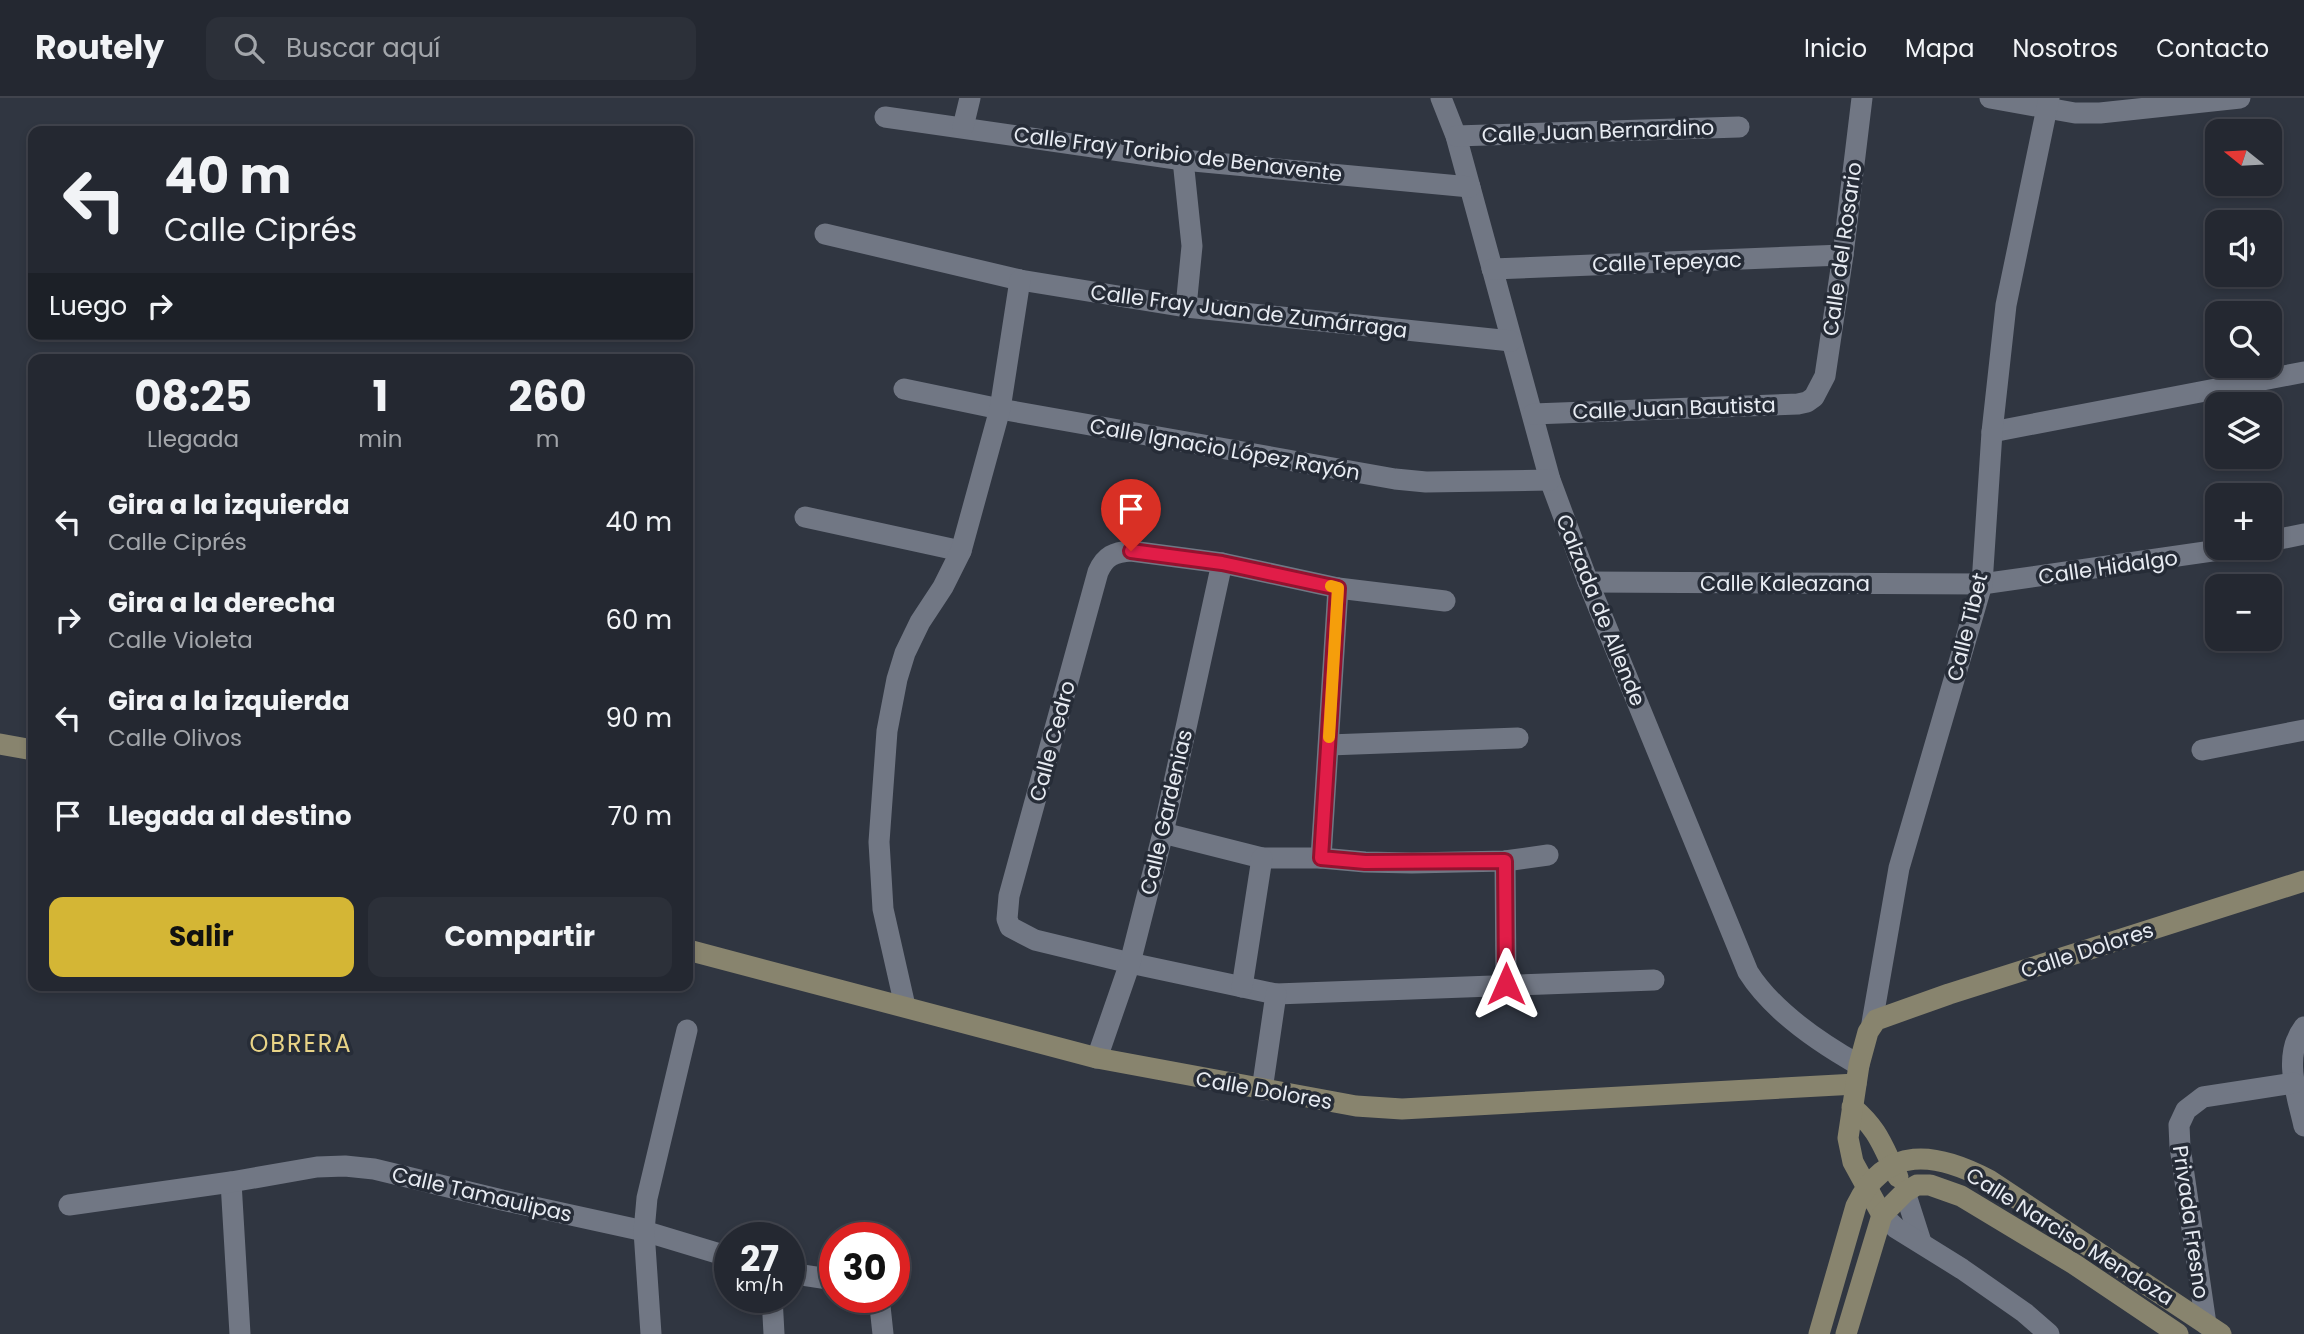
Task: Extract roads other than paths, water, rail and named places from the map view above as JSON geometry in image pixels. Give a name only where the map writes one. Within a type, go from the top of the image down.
[{"type":"street","points":[[963,127],[970,98]]},
{"type":"street","name":"Calzada de Allende","points":[[1441,98],[1471,187],[1550,481],[1588,582],[1748,972],[1763,991],[1801,1027],[1857,1075]]},
{"type":"street","name":"Calle del Rosario","points":[[1814,397],[1825,376],[1862,98]]},
{"type":"street","points":[[1990,98],[2100,113],[2240,98]]},
{"type":"street","name":"Calle Tibet","points":[[1882,1215],[1853,1162],[1848,1138],[1852,1107],[1857,1075],[1872,1023],[1899,868],[1982,584],[1992,432],[2006,305],[2047,104]]},
{"type":"street","name":"Calle Fray Toribio de Benavente","points":[[886,117],[1183,160],[1471,187]]},
{"type":"street","name":"Calle Juan Bernardino","points":[[1456,136],[1739,127]]},
{"type":"street","points":[[1183,160],[1192,246],[1186,307]]},
{"type":"street","name":"Calle Fray Juan de Zumárraga","points":[[825,234],[1020,280],[1186,307],[1511,341]]},
{"type":"street","name":"Calle Tepeyac","points":[[1492,269],[1843,254]]},
{"type":"street","points":[[905,1006],[883,909],[879,842],[887,731],[897,678],[905,653],[919,622],[943,587],[961,551],[1000,409],[1020,280]]},
{"type":"street","points":[[1992,432],[2304,372]]},
{"type":"street","name":"Calle Ignacio López Rayón","points":[[904,388],[1000,409],[1395,479],[1426,482],[1550,481]]},
{"type":"street","name":"Calle Juan Bautista","points":[[1533,414],[1798,404],[1814,397]]},
{"type":"street","points":[[805,517],[961,551]]},
{"type":"street","points":[[2282,539],[2304,534]]},
{"type":"street","name":"Calle Cedro","points":[[1130,963],[1035,940],[1010,927],[1007,919],[1009,896],[1098,572],[1107,557],[1117,552],[1131,551],[1222,563]]},
{"type":"street","name":"Calle Hidalgo","points":[[1982,584],[2205,552]]},
{"type":"street","points":[[1222,563],[1338,588],[1446,601]]},
{"type":"street","name":"Calle Gardenias","points":[[1097,1058],[1130,963],[1163,833],[1222,563]]},
{"type":"street","name":"Calle Kaleazana","points":[[1588,582],[1982,584]]},
{"type":"street","points":[[1321,858],[1338,588]]},
{"type":"street","points":[[2202,750],[2304,730]]},
{"type":"street","points":[[1329,746],[1518,738]]},
{"type":"street","points":[[0,744],[28,749]]},
{"type":"street","points":[[1163,833],[1262,858],[1321,858],[1365,862],[1505,861],[1548,855]]},
{"type":"street","points":[[1242,988],[1262,858]]},
{"type":"street","points":[[1505,861],[1506,984]]},
{"type":"street","name":"Calle Dolores","points":[[1872,1023],[1949,994],[2304,881]]},
{"type":"street","name":"Calle Dolores","points":[[693,951],[1097,1058],[1356,1106],[1402,1110],[1857,1075]]},
{"type":"street","points":[[1130,963],[1276,994],[1654,980]]},
{"type":"street","points":[[1262,1090],[1276,994]]},
{"type":"street","points":[[2304,1027],[2293,1046],[2294,1083],[2304,1126]]},
{"type":"street","points":[[651,1334],[644,1231],[652,1171],[687,1030]]},
{"type":"street","name":"Privada Fresno","points":[[2214,1329],[2180,1147],[2179,1125],[2186,1110],[2203,1097],[2294,1083]]},
{"type":"street","points":[[1852,1107],[1870,1122],[1878,1133],[1905,1192],[1921,1242]]},
{"type":"street","name":"Calle Narciso Mendoza","points":[[1891,1164],[1912,1158],[1931,1157],[1973,1171],[2214,1329]]},
{"type":"street","points":[[1819,1334],[1856,1206],[1865,1188],[1891,1164]]},
{"type":"street","name":"Calle Tamaulipas","points":[[69,1205],[317,1167],[345,1166],[644,1231],[714,1252]]},
{"type":"street","points":[[231,1182],[240,1334]]},
{"type":"street","name":"Calle Narciso Mendoza","points":[[1905,1192],[1917,1185],[1930,1185],[1961,1196],[2074,1264],[2178,1334]]},
{"type":"street","points":[[1846,1334],[1882,1215],[1905,1192]]},
{"type":"street","points":[[1882,1215],[1896,1228],[2025,1312],[2049,1334]]},
{"type":"street","points":[[2074,1264],[2089,1245]]},
{"type":"street","points":[[773,1313],[774,1334]]},
{"type":"street","points":[[881,1313],[883,1334]]},
{"type":"district","name":"OBRERA","points":[[301,1043]]}]
